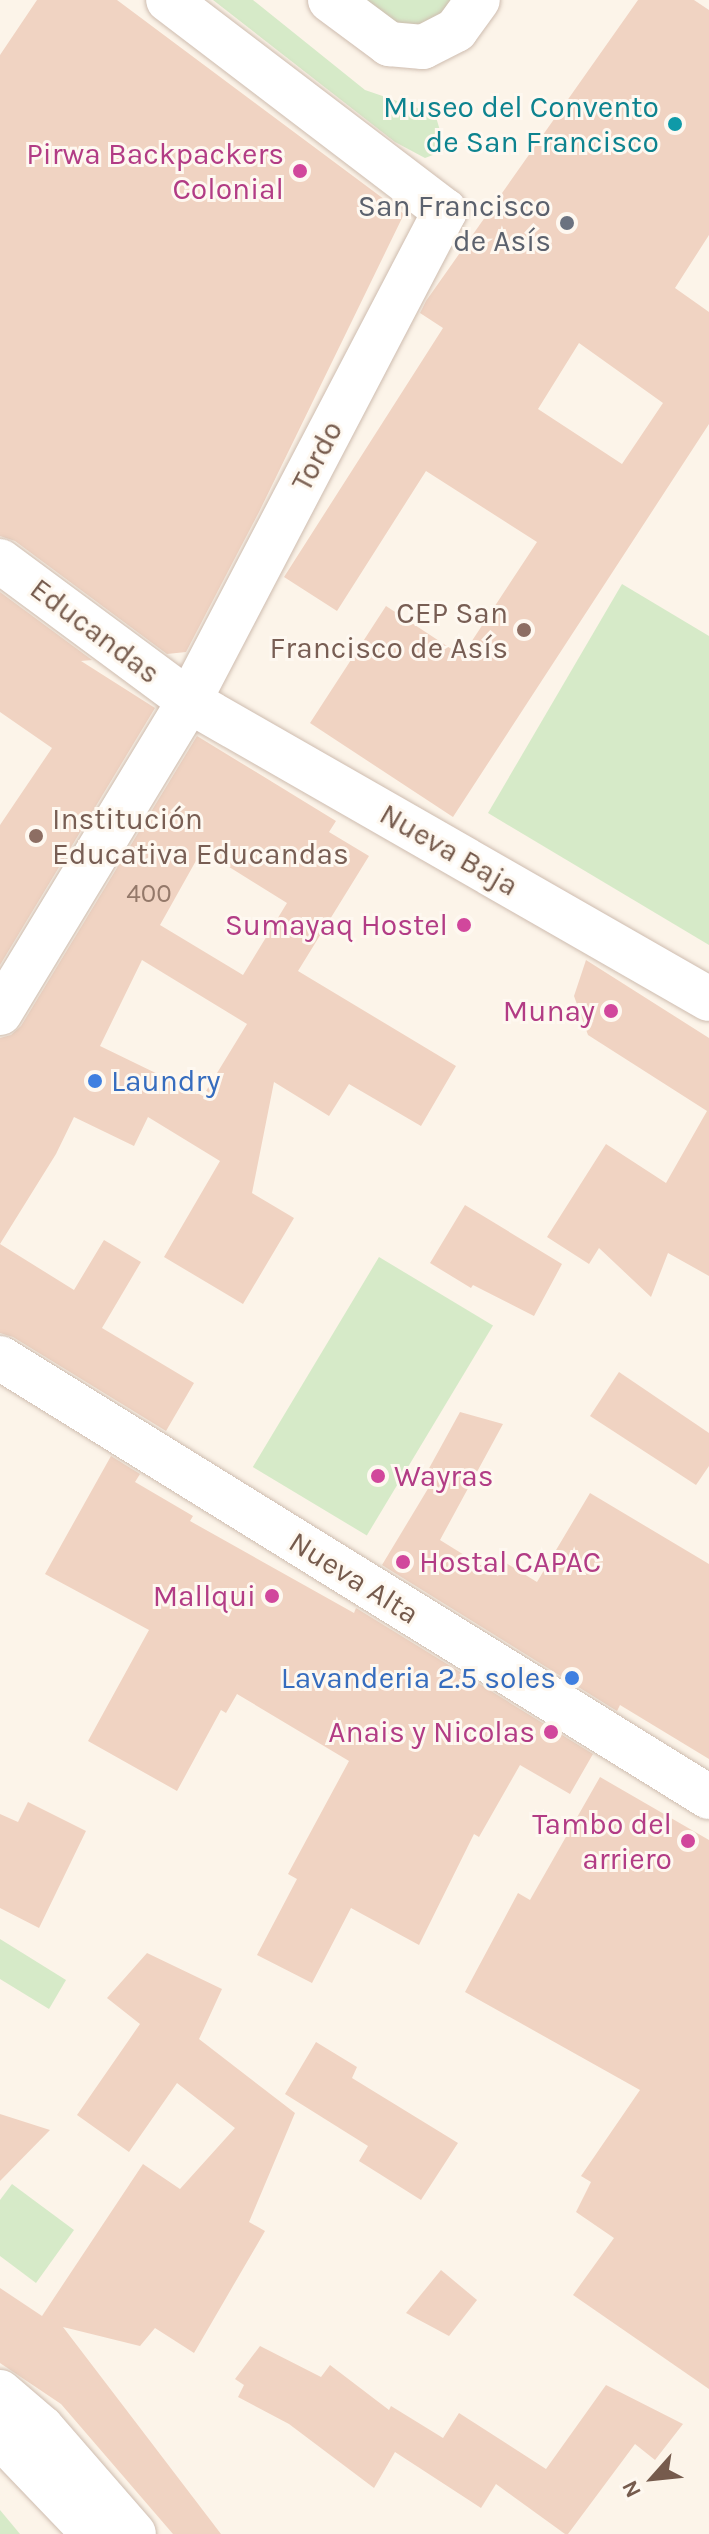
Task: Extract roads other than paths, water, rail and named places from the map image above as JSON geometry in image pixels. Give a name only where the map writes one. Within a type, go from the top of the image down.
[{"type":"street","name":"Tordo","points":[[0,1013],[189,701],[445,211],[168,0]]},
{"type":"street","points":[[330,0],[389,44],[423,47],[456,30],[478,0]]},
{"type":"street","name":"Educandas","points":[[0,561],[189,701]]},
{"type":"street","name":"Nueva Baja","points":[[189,701],[709,999]]},
{"type":"street","name":"Nueva Alta","points":[[0,1358],[709,1797]]},
{"type":"street","points":[[0,2392],[42,2428],[134,2534]]},
{"type":"street","points":[[0,2436],[94,2534]]},
{"type":"place","name":"Museo del Convento de San Francisco","points":[[675,124]]},
{"type":"place","name":"Pirwa Backpackers Colonial","points":[[300,171]]},
{"type":"place","name":"San Francisco de Asís","points":[[567,223]]},
{"type":"place","name":"CEP San Francisco de Asís","points":[[524,630]]},
{"type":"place","name":"Institución Educativa Educandas","points":[[36,836]]},
{"type":"place","name":"Sumayaq Hostel","points":[[464,925]]},
{"type":"place","name":"Munay","points":[[611,1011]]},
{"type":"place","name":"Laundry","points":[[95,1081]]},
{"type":"place","name":"Wayras","points":[[378,1476]]},
{"type":"place","name":"Hostal CAPAC","points":[[403,1562]]},
{"type":"place","name":"Mallqui","points":[[272,1596]]},
{"type":"place","name":"Lavanderia 2.5 soles","points":[[572,1678]]},
{"type":"place","name":"Anais y Nicolas","points":[[551,1732]]},
{"type":"place","name":"Tambo del arriero","points":[[688,1841]]}]
